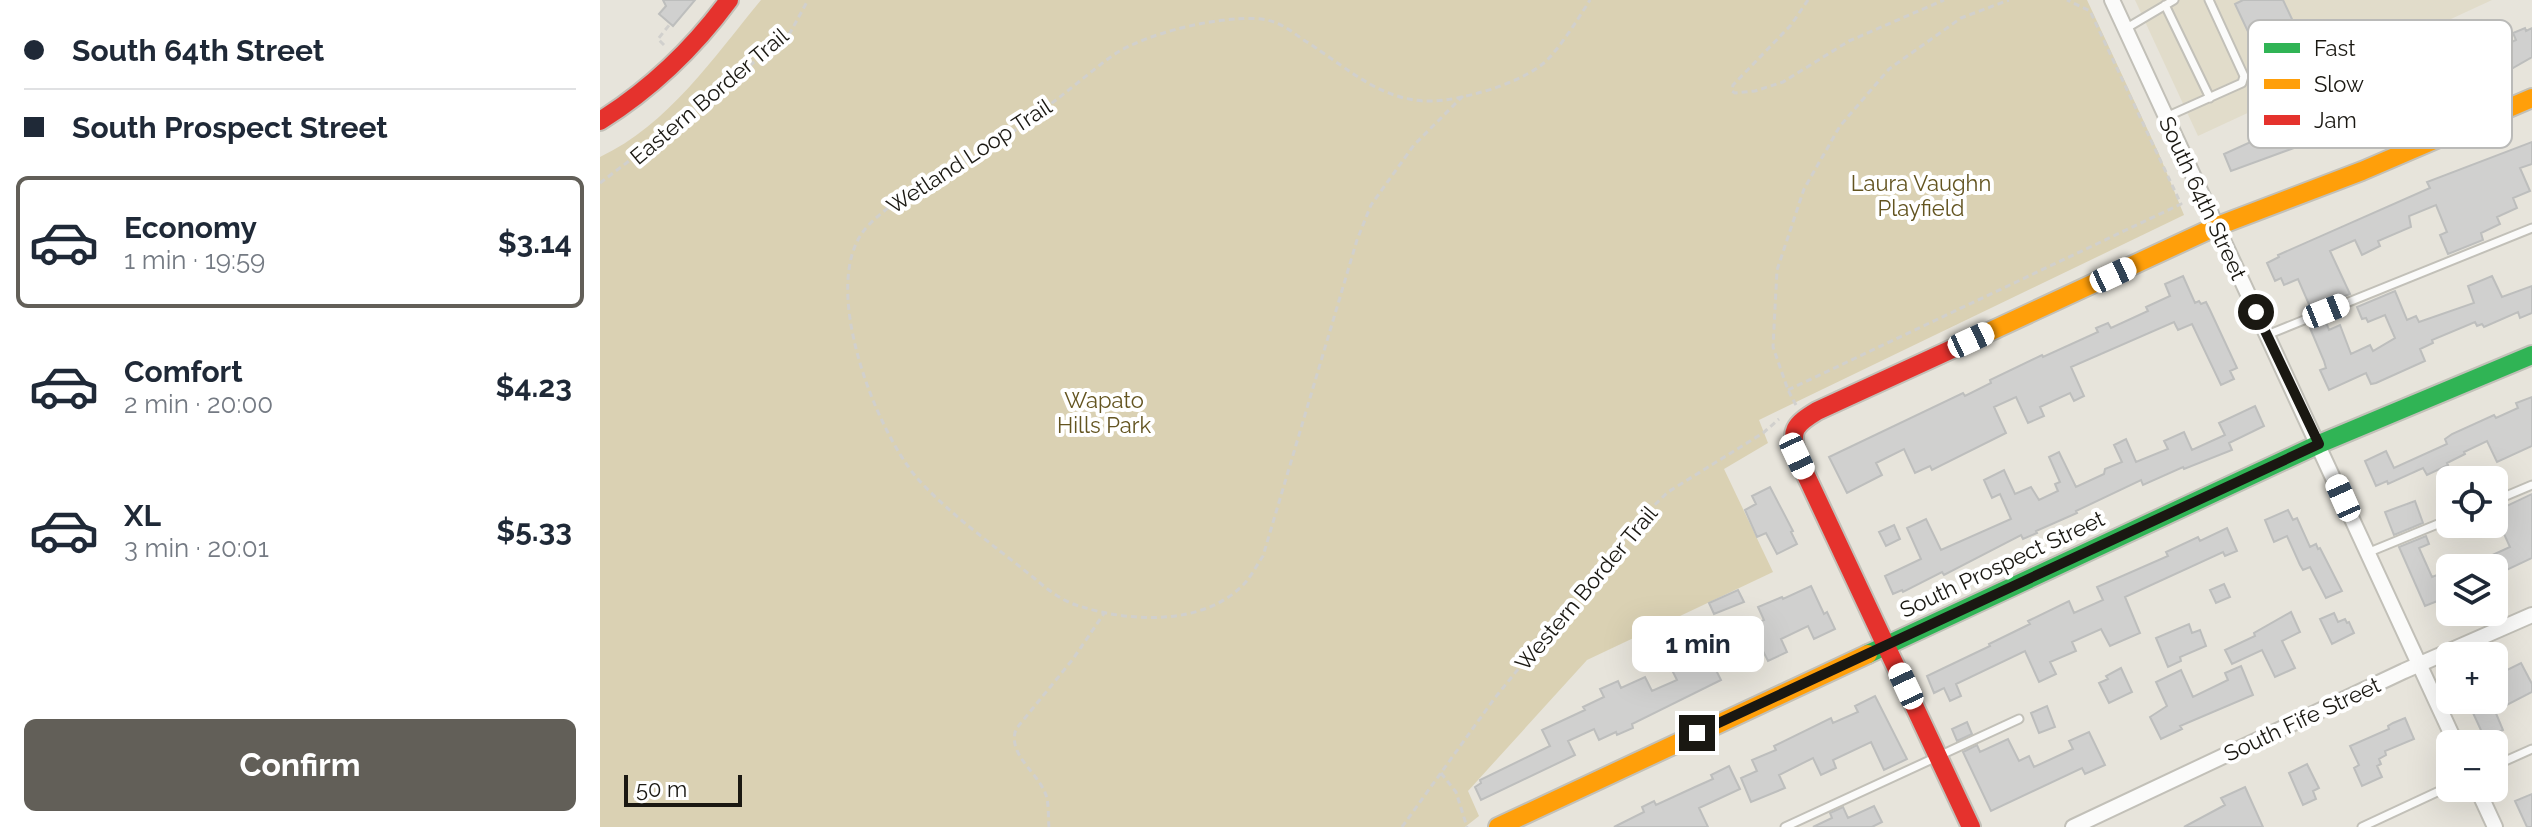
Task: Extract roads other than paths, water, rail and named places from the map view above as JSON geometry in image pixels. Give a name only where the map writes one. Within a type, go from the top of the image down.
[{"type":"street","points":[[600,121],[632,100],[672,66],[729,0]]},
{"type":"street","name":"South 64th Street","points":[[2112,0],[2449,730]]},
{"type":"street","points":[[2512,106],[2532,98]]},
{"type":"street","points":[[1971,827],[1797,456],[1788,419],[1804,419],[2215,227],[2414,148]]},
{"type":"street","name":"South Prospect Street","points":[[1498,827],[2319,444],[2532,355]]},
{"type":"street","name":"South Fife Street","points":[[2073,827],[2418,665],[2532,615]]},
{"type":"street","points":[[2483,802],[2495,827]]},
{"type":"lane","points":[[2125,29],[2174,0]]},
{"type":"lane","points":[[2166,117],[2242,83],[2244,76],[2209,0]]},
{"type":"lane","points":[[2165,5],[2210,98]]},
{"type":"lane","points":[[2267,335],[2532,228]]},
{"type":"lane","points":[[2508,495],[2532,485]]},
{"type":"lane","points":[[2367,553],[2436,525]]},
{"type":"lane","points":[[1785,827],[2019,719]]},
{"type":"lane","points":[[2508,760],[2532,749]]},
{"type":"lane","points":[[2362,827],[2436,793]]},
{"type":"park label","name":"Laura Vaughn Playfield","points":[[1921,196]]},
{"type":"park label","name":"Wapato Hills Park","points":[[1104,412]]}]
